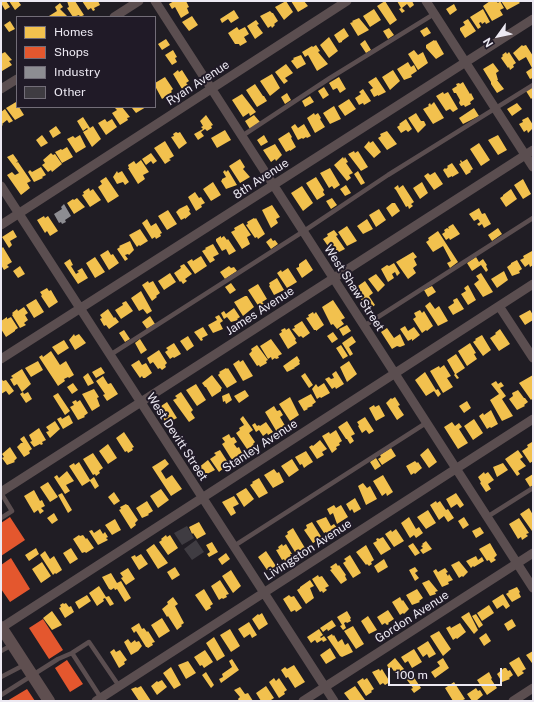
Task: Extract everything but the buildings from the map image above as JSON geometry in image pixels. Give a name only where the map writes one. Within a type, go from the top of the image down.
[{"type":"main road","points":[[1,628],[49,701]]},
{"type":"street","points":[[116,16],[139,1]]},
{"type":"street","name":"West Shaw Street","points":[[155,1],[533,588]]},
{"type":"street","name":"Ryan Avenue","points":[[1,225],[347,1]]},
{"type":"street","points":[[426,1],[495,109],[529,153],[533,167]]},
{"type":"street","name":"8th Avenue","points":[[1,359],[533,19]]},
{"type":"street","points":[[1,89],[16,80]]},
{"type":"street","name":"James Avenue","points":[[1,493],[529,153]]},
{"type":"street","name":"West Devitt Street","points":[[1,186],[334,701]]},
{"type":"street","name":"Stanley Avenue","points":[[1,628],[533,284]]},
{"type":"street","points":[[499,306],[532,356]]},
{"type":"street","name":"Livingston Avenue","points":[[98,699],[533,419]]},
{"type":"street","name":"Gordon Avenue","points":[[303,701],[533,553]]},
{"type":"street","points":[[512,701],[533,688]]},
{"type":"lane","points":[[242,136],[330,78],[434,14]]},
{"type":"lane","points":[[110,355],[304,231],[394,171],[533,85]]},
{"type":"lane","points":[[364,326],[533,218]]},
{"type":"lane","points":[[234,546],[426,423]]},
{"type":"lane","points":[[487,517],[533,488]]},
{"type":"lane","points":[[1,493],[12,511],[1,518]]},
{"type":"lane","points":[[1,695],[58,659],[72,653],[89,642],[119,686]]},
{"type":"lane","points":[[1,651],[12,644]]},
{"type":"lane","points":[[72,653],[98,699]]},
{"type":"lane","points":[[1,678],[25,665]]}]
